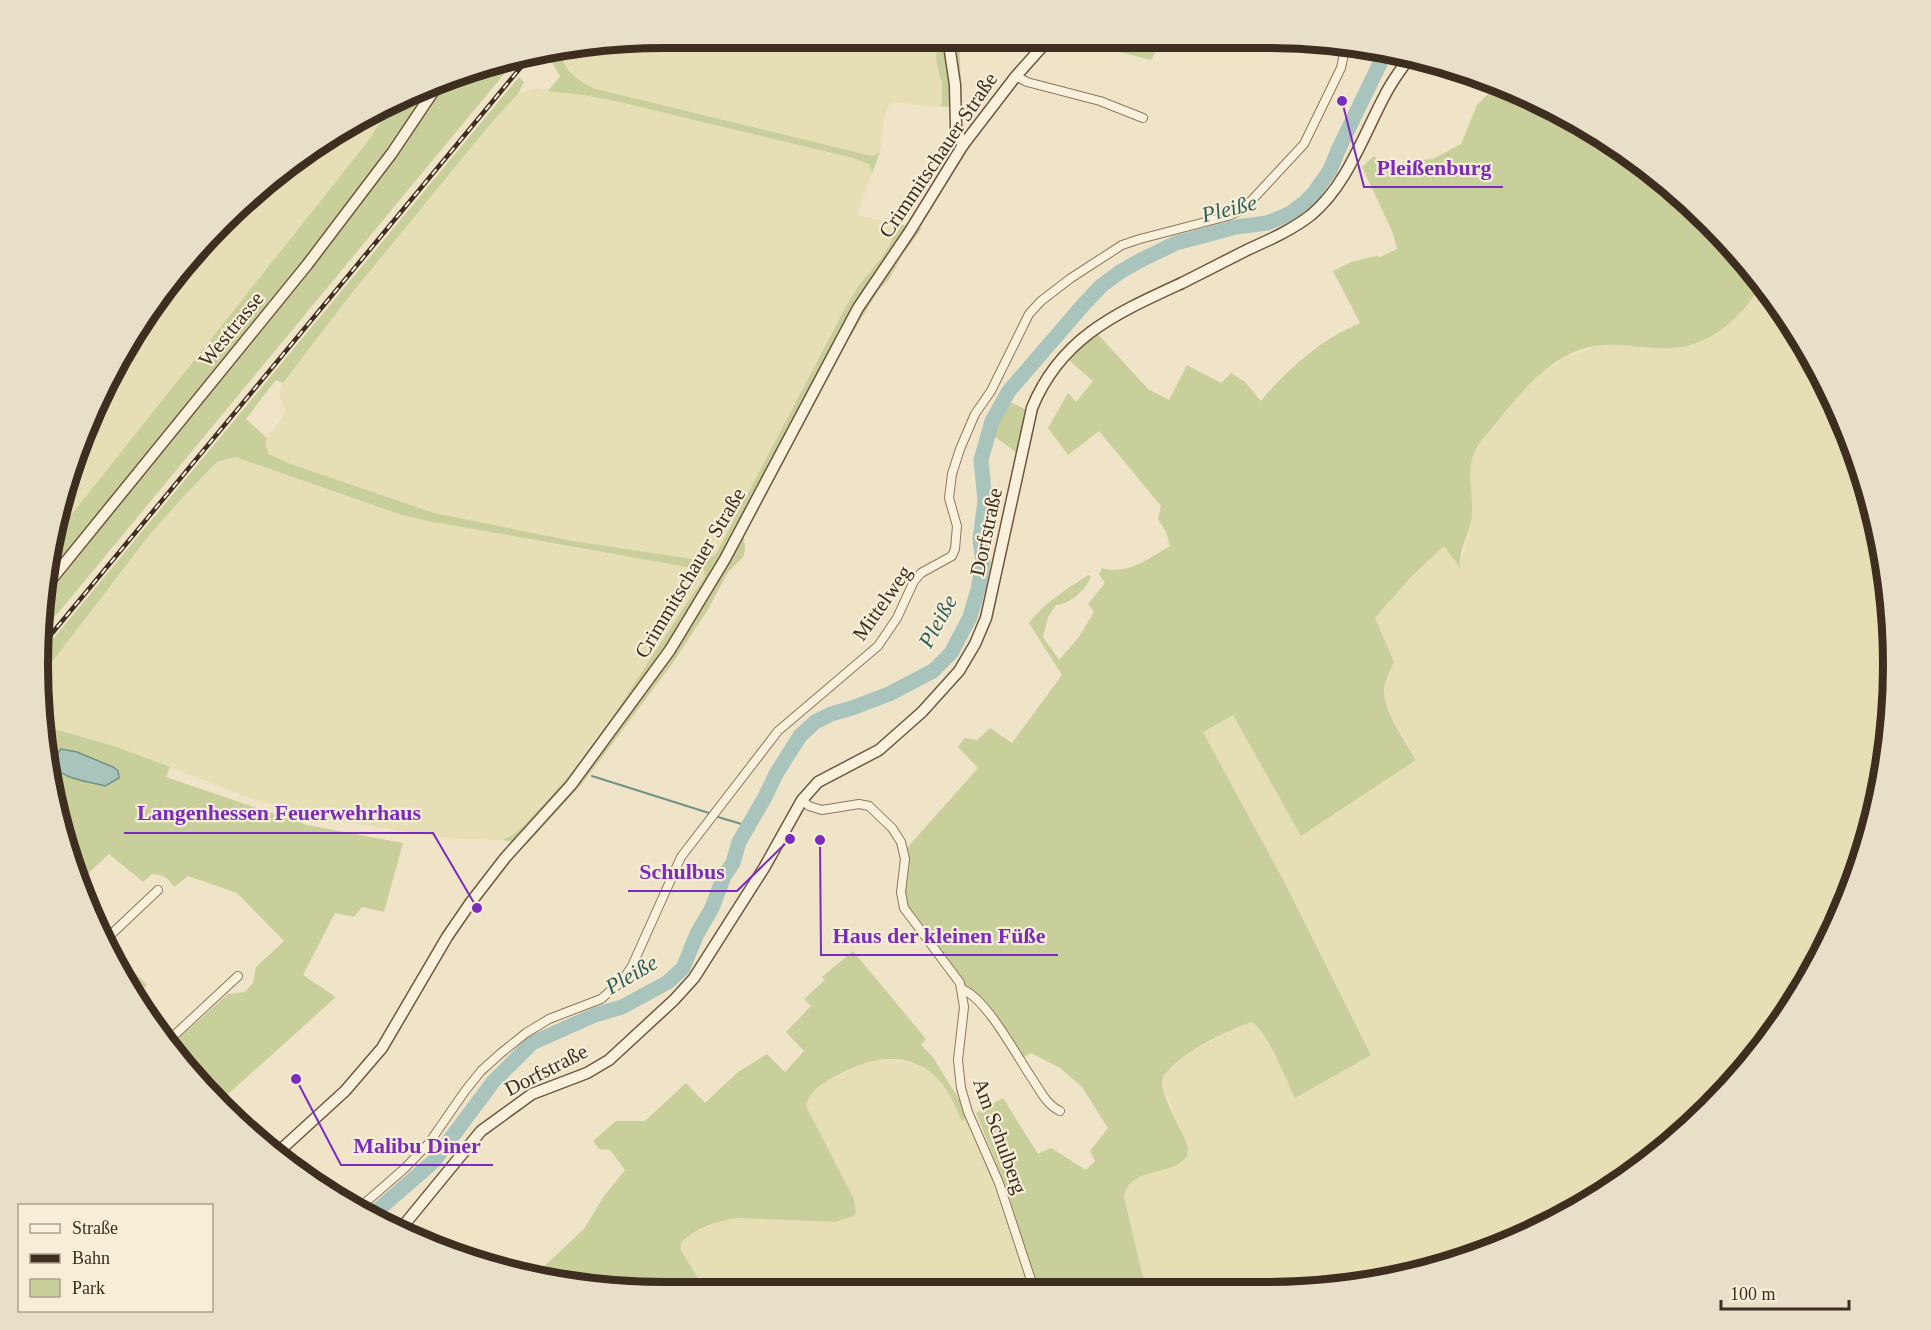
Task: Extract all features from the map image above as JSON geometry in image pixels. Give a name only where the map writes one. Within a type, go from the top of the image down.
[{"type":"street","points":[[949,48],[955,85],[956,128],[963,145]]},
{"type":"street","name":"Crimmitschauer Straße","points":[[282,1148],[337,1099],[369,1066],[394,1031],[447,937],[483,885],[571,785],[670,650],[725,559],[847,327],[963,145],[1016,76],[1041,48]]},
{"type":"street","name":"Mittelweg","points":[[364,1203],[405,1168],[429,1143],[470,1084],[501,1053],[549,1018],[601,999],[622,981],[632,966],[681,857],[778,731],[878,646],[897,618],[914,581],[921,573],[952,556],[955,549],[957,526],[948,498],[952,474],[960,449],[975,414],[1000,374],[1023,323],[1035,306],[1071,278],[1122,245],[1239,211],[1277,175],[1304,144],[1341,68],[1344,53]]},
{"type":"street","name":"Dorfstraße","points":[[405,1224],[481,1131],[532,1094],[587,1073],[609,1060],[689,985],[764,867],[802,800],[818,782],[879,750],[899,734],[941,693],[959,671],[975,644],[992,601],[1032,408],[1052,371],[1093,329],[1134,304],[1296,226],[1323,204],[1340,182],[1390,85],[1405,64]]},
{"type":"street","points":[[1016,76],[1028,82],[1100,101],[1143,118]]},
{"type":"street","name":"Westtrasse","points":[[54,576],[314,257],[392,153],[432,94]]},
{"type":"street","name":"Am Schulberg","points":[[802,800],[809,806],[822,810],[865,804],[879,814],[901,842],[905,855],[901,892],[904,908],[957,977],[962,989],[964,1007],[958,1060],[961,1089],[968,1112],[999,1183],[1031,1282]]},
{"type":"street","points":[[111,935],[158,890]]},
{"type":"street","points":[[173,1037],[238,976]]},
{"type":"street","name":"Am Schulberg","points":[[962,989],[973,995],[998,1026],[1047,1102],[1060,1111]]},
{"type":"shaded area","points":[[937,48],[936,59],[942,82],[942,103],[932,107],[895,102],[890,105],[884,117],[880,152],[872,156],[596,89],[574,78],[562,57],[625,49]]},
{"type":"shaded area","points":[[536,88],[611,100],[865,161],[869,164],[872,173],[858,212],[859,215],[895,225],[896,230],[891,243],[845,308],[716,554],[706,561],[573,541],[434,513],[277,459],[266,450],[267,438],[284,415],[285,409],[280,398],[283,383],[348,298],[492,122],[518,94]]},
{"type":"shaded area","points":[[384,116],[369,140],[65,523],[81,467],[112,392],[152,322],[176,289],[201,258],[258,201],[322,152]]},
{"type":"shaded area","points":[[1756,291],[1779,322],[1819,392],[1836,429],[1862,505],[1878,584],[1882,625],[1882,705],[1878,746],[1862,825],[1836,901],[1800,974],[1779,1008],[1730,1072],[1673,1129],[1609,1178],[1539,1218],[1502,1235],[1426,1261],[1347,1277],[1266,1282],[1146,1282],[1124,1197],[1126,1187],[1131,1181],[1188,1148],[1162,1082],[1166,1072],[1174,1063],[1232,1030],[1252,1022],[1259,1029],[1280,1066],[1295,1098],[1371,1055],[1287,887],[1203,732],[1233,715],[1301,836],[1416,760],[1391,715],[1384,696],[1385,684],[1394,662],[1375,618],[1410,578],[1444,546],[1459,567],[1468,536],[1471,464],[1473,455],[1484,438],[1527,386],[1566,357],[1598,346],[1705,339],[1737,317]]},
{"type":"shaded area","points":[[235,457],[402,515],[551,544],[704,570],[705,576],[675,619],[638,681],[558,788],[516,832],[502,840],[457,839],[320,818],[256,800],[117,747],[51,728],[48,667],[150,534],[217,462]]},
{"type":"shaded area","points":[[875,1060],[895,1060],[916,1064],[934,1075],[946,1089],[962,1121],[966,1119],[971,1127],[986,1159],[1028,1282],[701,1282],[680,1249],[680,1243],[702,1228],[737,1218],[835,1222],[854,1199],[806,1106],[808,1096],[818,1086],[857,1065]]},
{"type":"green space","points":[[937,48],[959,48],[962,108],[939,106],[942,103],[942,82],[936,59]]},
{"type":"green space","points":[[1104,48],[1158,48],[1151,60]]},
{"type":"green space","points":[[563,57],[573,75],[596,89],[868,155],[873,156],[880,152],[872,173],[869,164],[853,158],[611,100],[548,91],[560,76],[551,59]]},
{"type":"green space","points":[[509,68],[49,624],[53,584],[65,523],[369,140],[384,116],[392,112],[429,95]]},
{"type":"green space","points":[[519,77],[524,82],[518,94],[492,122],[348,298],[283,383],[276,380],[246,419],[267,438],[265,445],[269,454],[288,463],[434,513],[573,541],[706,561],[716,554],[848,303],[892,241],[895,225],[892,223],[922,228],[903,254],[889,279],[878,291],[846,344],[744,536],[743,557],[728,572],[707,611],[672,664],[582,784],[527,844],[502,840],[525,824],[584,756],[626,697],[705,576],[704,570],[402,515],[235,457],[217,462],[150,534],[48,667],[49,644]]},
{"type":"green space","points":[[1491,91],[1539,112],[1609,152],[1673,201],[1730,258],[1757,291],[1735,318],[1700,342],[1672,348],[1595,346],[1565,356],[1527,386],[1480,443],[1471,463],[1471,518],[1461,554],[1460,568],[1444,546],[1410,578],[1375,618],[1394,662],[1384,690],[1387,707],[1416,760],[1301,836],[1233,715],[1203,732],[1287,887],[1371,1055],[1295,1098],[1270,1046],[1252,1022],[1214,1038],[1185,1056],[1173,1065],[1165,1075],[1162,1084],[1168,1104],[1186,1141],[1187,1156],[1180,1163],[1134,1180],[1124,1197],[1146,1282],[1036,1282],[1006,1188],[976,1113],[1003,1098],[1038,1154],[1051,1148],[1086,1170],[1095,1161],[1090,1151],[1108,1128],[1082,1087],[1060,1068],[1031,1053],[1021,1059],[998,1025],[938,953],[904,904],[905,850],[978,768],[958,747],[965,738],[977,740],[990,728],[1012,743],[1062,675],[1029,623],[1035,616],[1064,591],[1088,575],[1091,576],[1082,591],[1067,602],[1056,605],[1048,617],[1043,637],[1059,660],[1079,637],[1094,612],[1088,604],[1105,583],[1099,574],[1102,568],[1120,570],[1129,568],[1170,546],[1166,532],[1158,519],[1161,506],[1099,431],[1068,455],[1048,428],[1068,393],[1076,402],[1093,381],[1065,357],[1094,330],[1148,389],[1169,400],[1187,365],[1221,383],[1231,373],[1245,382],[1261,401],[1284,376],[1313,351],[1334,336],[1360,323],[1333,271],[1351,262],[1380,257],[1397,249],[1392,231],[1362,167],[1374,156],[1391,175],[1409,161],[1433,159],[1461,144],[1477,105]]},
{"type":"green space","points":[[1008,401],[1027,410],[1017,453],[994,436],[995,424]]},
{"type":"green space","points":[[51,728],[117,747],[170,767],[166,777],[307,825],[403,843],[384,912],[362,907],[354,917],[335,913],[303,975],[336,997],[225,1097],[176,1041],[228,994],[245,992],[253,983],[256,967],[284,941],[237,893],[188,876],[174,887],[167,879],[156,874],[152,874],[143,882],[109,854],[86,876],[69,825]]},
{"type":"green space","points":[[853,951],[926,1039],[921,1045],[932,1056],[970,1117],[962,1121],[948,1092],[933,1074],[915,1063],[891,1059],[867,1062],[844,1071],[816,1088],[806,1106],[854,1199],[856,1212],[854,1216],[835,1222],[737,1218],[699,1229],[681,1243],[680,1249],[701,1282],[625,1281],[541,1269],[584,1229],[604,1196],[625,1170],[610,1150],[599,1149],[593,1141],[616,1121],[645,1121],[686,1083],[705,1103],[738,1072],[767,1054],[785,1072],[804,1051],[786,1032],[811,1006],[804,999],[825,980],[822,977]]},
{"type":"green space","points":[[125,962],[147,985],[141,991],[139,987],[141,985],[132,976]]},
{"type":"water","points":[[61,749],[77,752],[113,767],[118,771],[119,778],[105,786],[76,779],[57,770],[55,756]]},
{"type":"waterway","name":"Pleiße","points":[[377,1210],[434,1161],[493,1082],[532,1043],[595,1015],[622,1007],[668,982],[683,968],[697,934],[712,908],[724,876],[733,863],[739,842],[776,774],[800,736],[815,722],[831,714],[889,694],[933,671],[951,653],[970,617],[978,589],[983,563],[980,539],[985,501],[981,460],[992,421],[1009,391],[1084,304],[1101,286],[1120,272],[1176,243],[1236,227],[1267,223],[1289,214],[1304,203],[1330,170],[1382,59]]},
{"type":"waterway","points":[[592,776],[709,813]]},
{"type":"waterway","points":[[718,817],[748,826]]},
{"type":"railway","points":[[49,637],[523,65]]},
{"type":"place","name":"Pleißenburg","points":[[1342,101]]},
{"type":"place","name":"Schulbus","points":[[790,839]]},
{"type":"place","name":"Haus der kleinen Füße","points":[[820,840]]},
{"type":"place","name":"Langenhessen Feuerwehrhaus","points":[[477,908]]},
{"type":"place","name":"Malibu Diner","points":[[296,1079]]}]
